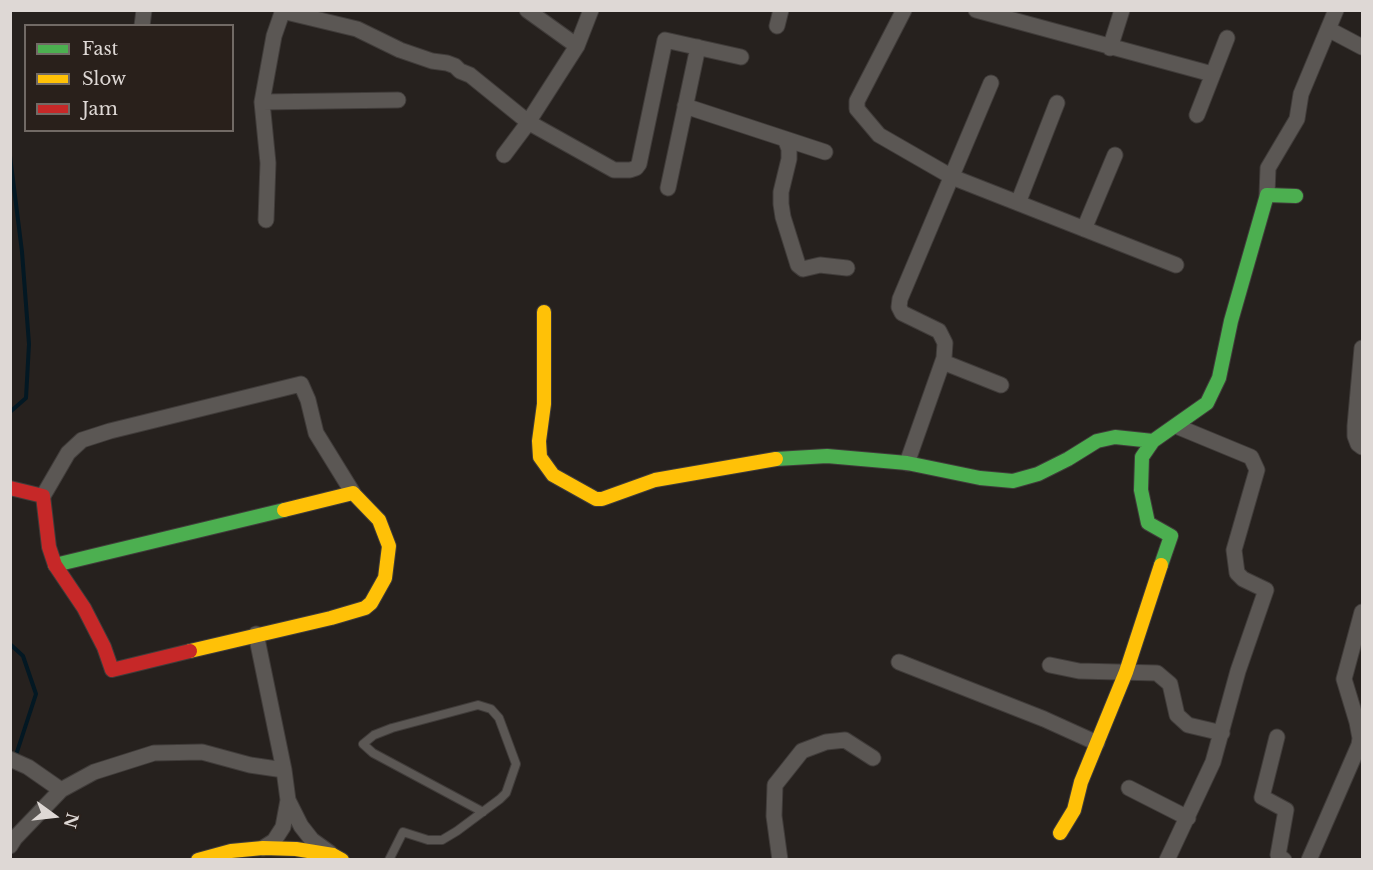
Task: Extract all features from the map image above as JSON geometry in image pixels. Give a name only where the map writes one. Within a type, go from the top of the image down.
[{"type":"street","points":[[527,10],[577,46]]},
{"type":"street","points":[[504,155],[577,46],[591,10]]},
{"type":"street","points":[[777,26],[781,10]]},
{"type":"street","points":[[904,10],[857,101],[857,109],[879,135],[952,177],[1176,265]]},
{"type":"street","points":[[976,10],[1212,74]]},
{"type":"street","points":[[1110,48],[1122,10]]},
{"type":"street","points":[[1060,833],[1074,810],[1081,782],[1126,672],[1171,537],[1148,523],[1141,490],[1142,457],[1153,441],[1207,403],[1219,378],[1231,321],[1267,195],[1268,168],[1297,119],[1301,94],[1336,10]]},
{"type":"street","points":[[267,220],[268,163],[262,102],[274,36],[283,11],[357,29],[400,50],[455,66],[470,75],[528,122],[614,170],[636,168],[639,164],[665,40],[741,57]]},
{"type":"street","points":[[1329,29],[1362,47]]},
{"type":"street","points":[[1197,116],[1227,38]]},
{"type":"street","points":[[668,188],[698,47]]},
{"type":"street","points":[[907,463],[943,362],[945,344],[939,331],[902,314],[899,307],[900,299],[991,83]]},
{"type":"street","points":[[262,102],[398,100]]},
{"type":"street","points":[[1017,203],[1057,103]]},
{"type":"street","points":[[685,106],[825,152]]},
{"type":"street","points":[[786,141],[789,159],[781,192],[781,204],[798,265],[803,268],[820,265],[847,268]]},
{"type":"street","points":[[1084,229],[1115,155]]},
{"type":"street","points":[[1267,195],[1296,196]]},
{"type":"street","points":[[544,312],[544,404],[539,441],[540,457],[553,475],[596,499],[602,499],[654,480],[775,459],[827,456],[907,463],[980,478],[1013,481],[1038,474],[1096,441],[1115,437],[1153,441]]},
{"type":"street","points":[[1362,348],[1354,426],[1358,444],[1362,447]]},
{"type":"street","points":[[943,362],[1001,385]]},
{"type":"street","points":[[301,384],[308,400],[316,433],[353,493],[379,520],[389,546],[385,578],[371,603],[365,608],[332,618],[256,634],[112,670],[104,647],[84,608],[55,565],[49,547],[43,496],[68,453],[82,440],[110,430],[301,384]]},
{"type":"street","points":[[1167,860],[1213,762],[1238,671],[1266,590],[1243,579],[1237,573],[1234,550],[1257,470],[1251,457],[1176,426]]},
{"type":"street","points":[[10,488],[43,496]]},
{"type":"street","points":[[55,565],[353,493]]},
{"type":"street","points":[[1309,860],[1359,745],[1357,722],[1344,679],[1362,612]]},
{"type":"street","points":[[256,634],[288,800],[283,827],[274,841],[264,848]]},
{"type":"street","points":[[899,662],[1044,719],[1097,743]]},
{"type":"street","points":[[1050,665],[1078,671],[1156,673],[1170,684],[1177,716],[1188,724],[1222,733]]},
{"type":"street","points":[[1347,693],[1362,688]]},
{"type":"street","points":[[1277,737],[1262,797],[1286,810],[1278,855],[1284,860]]},
{"type":"street","points":[[780,860],[774,816],[775,785],[802,751],[826,742],[845,740],[873,758]]},
{"type":"street","points":[[10,846],[61,790],[94,772],[154,753],[202,752],[250,765],[284,770]]},
{"type":"street","points":[[10,759],[28,767],[61,790]]},
{"type":"street","points":[[1129,788],[1188,818]]},
{"type":"street","points":[[288,800],[301,826],[312,840],[338,857]]},
{"type":"street","points":[[198,860],[231,851],[264,848],[296,849],[338,857]]},
{"type":"lane","points":[[390,860],[403,832],[428,840],[442,840],[483,812],[506,793],[516,764],[499,718],[490,709],[478,705],[374,735],[363,744],[373,753],[483,812]]},
{"type":"waterway","points":[[10,156],[22,252],[29,344],[26,398],[10,412]]},
{"type":"waterway","points":[[10,644],[23,656],[36,694],[15,758]]},
{"type":"traffic: fast","points":[[1161,565],[1171,536],[1148,523],[1141,490],[1142,457],[1153,441],[1207,403],[1219,378],[1231,321],[1267,195],[1296,196]]},
{"type":"traffic: fast","points":[[776,459],[827,456],[907,463],[980,478],[1013,481],[1038,474],[1097,441],[1115,437],[1153,441]]},
{"type":"traffic: fast","points":[[55,565],[284,510]]},
{"type":"traffic: slow","points":[[544,312],[544,404],[539,441],[540,457],[553,475],[596,499],[602,499],[655,480],[776,459]]},
{"type":"traffic: slow","points":[[190,651],[331,618],[365,608],[371,603],[385,578],[389,546],[379,520],[353,493],[284,510]]},
{"type":"traffic: slow","points":[[1060,833],[1074,810],[1081,782],[1126,672],[1161,565]]},
{"type":"traffic: slow","points":[[198,860],[231,851],[263,848],[296,849],[333,855],[342,860]]},
{"type":"traffic: jam","points":[[10,488],[43,496],[49,547],[55,565],[84,608],[104,647],[112,670],[190,651]]}]
